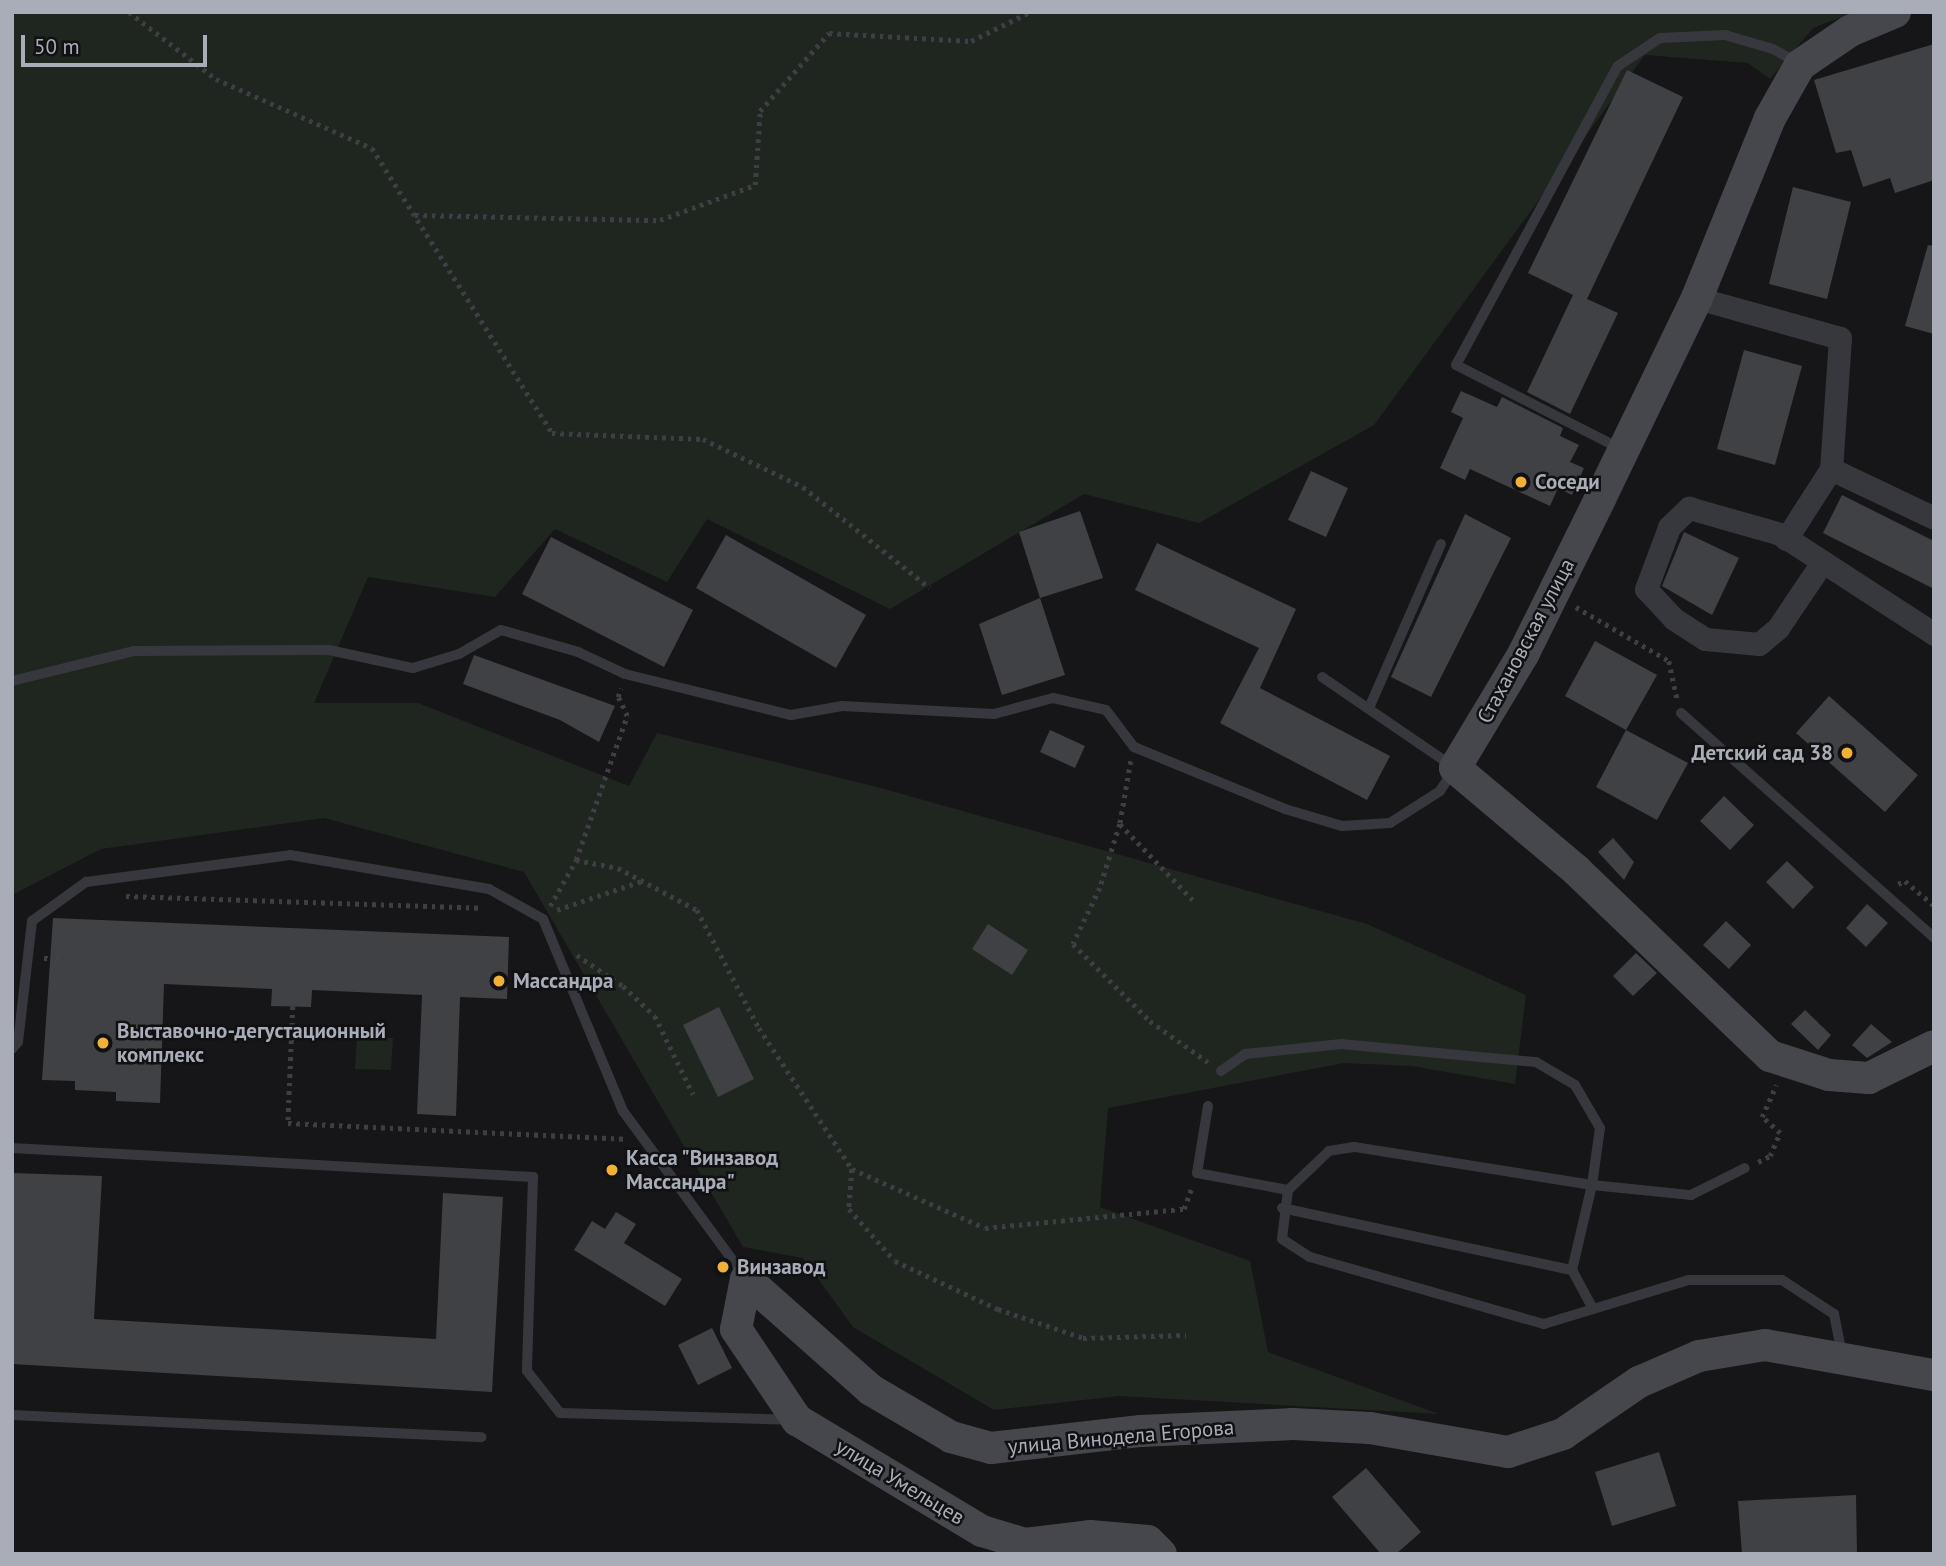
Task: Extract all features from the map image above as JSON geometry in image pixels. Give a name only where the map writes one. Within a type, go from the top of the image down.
[{"type":"main road","name":"Стахановская улица","points":[[1455,768],[1553,594],[1698,298],[1770,118],[1800,65],[1850,31],[1895,12]]},
{"type":"main road","points":[[1455,768],[1576,870],[1746,1037],[1785,1063],[1868,1078],[1934,1046]]},
{"type":"main road","name":"улица Винодела Егорова","points":[[746,1279],[870,1390],[951,1437],[991,1448],[1141,1431],[1293,1424],[1370,1427],[1508,1452],[1563,1434],[1639,1382],[1699,1356],[1765,1345],[1843,1357],[1934,1376]]},
{"type":"main road","name":"улица Умельцев","points":[[746,1279],[736,1329],[797,1420],[982,1531],[1025,1544],[1090,1536],[1147,1541],[1161,1554]]},
{"type":"street","points":[[1698,298],[1840,338],[1831,469],[1786,539]]},
{"type":"street","points":[[1831,469],[1934,518]]},
{"type":"street","points":[[1821,564],[1778,628],[1759,644],[1705,639],[1674,619],[1646,589],[1669,527],[1689,508],[1786,539],[1821,564],[1934,634]]},
{"type":"lane","points":[[1623,450],[1456,365],[1618,66],[1660,38],[1726,35],[1773,49],[1800,65]]},
{"type":"lane","points":[[1369,708],[1441,544]]},
{"type":"lane","points":[[12,681],[134,651],[328,650],[413,668],[459,654],[500,630],[578,652],[625,674],[791,715],[842,706],[994,714],[1053,698],[1106,710],[1134,747],[1285,810],[1342,826],[1390,823],[1440,791],[1455,768],[1322,677]]},
{"type":"lane","points":[[1681,713],[1934,938]]},
{"type":"lane","name":"улица Винодела Егорова","points":[[12,1049],[18,1041],[32,921],[86,882],[290,855],[489,889],[543,919],[623,1111],[746,1279]]},
{"type":"lane","points":[[1221,1071],[1245,1054],[1340,1044],[1536,1062],[1575,1085],[1600,1128],[1592,1185],[1572,1270],[1593,1309]]},
{"type":"lane","points":[[1208,1106],[1197,1173],[1288,1190]]},
{"type":"lane","points":[[1745,1168],[1692,1195],[1592,1185],[1354,1147],[1329,1151],[1288,1190],[1282,1208],[1282,1239],[1310,1257],[1544,1324],[1689,1280],[1782,1280],[1834,1314],[1843,1357]]},
{"type":"lane","points":[[12,1148],[533,1177],[527,1371],[560,1413],[797,1420]]},
{"type":"lane","points":[[1282,1208],[1572,1270]]},
{"type":"lane","points":[[12,1415],[481,1437]]},
{"type":"path","points":[[129,12],[216,79],[372,148],[552,433],[703,439],[803,487],[930,588]]},
{"type":"path","points":[[414,215],[660,220],[755,185],[761,111],[829,33],[971,41],[1030,12]]},
{"type":"path","points":[[1553,594],[1669,662],[1681,713]]},
{"type":"path","points":[[625,674],[618,697],[627,716],[576,859],[547,911],[580,905],[642,881]]},
{"type":"path","points":[[1134,747],[1120,824],[1100,888],[1073,944],[1150,1021],[1221,1071]]},
{"type":"path","points":[[1120,824],[1194,900]]},
{"type":"path","points":[[576,859],[618,868],[697,910],[759,1028],[852,1170],[985,1228],[1184,1209]]},
{"type":"path","points":[[123,896],[492,908]]},
{"type":"path","points":[[550,937],[624,986],[655,1016],[693,1094]]},
{"type":"path","points":[[40,947],[39,958],[75,959]]},
{"type":"path","points":[[293,1006],[288,1123],[643,1140]]},
{"type":"path","points":[[1745,1168],[1770,1156],[1780,1133],[1762,1117],[1785,1063]]},
{"type":"path","points":[[852,1170],[849,1209],[895,1261],[998,1309],[1083,1338],[1186,1335]]},
{"type":"shaded area","points":[[12,12],[1855,12],[1813,28],[1770,79],[1748,63],[1645,55],[1374,425],[1199,523],[1084,494],[890,609],[707,519],[667,582],[555,529],[495,597],[368,577],[314,703],[418,703],[629,786],[657,733],[877,787],[1367,924],[1526,995],[1515,1084],[1412,1066],[1344,1063],[1108,1108],[1100,1207],[1250,1261],[1268,1352],[1439,1414],[1119,1396],[994,1410],[853,1327],[803,1258],[743,1247],[524,872],[324,818],[101,849],[12,895]]},
{"type":"shaded area","points":[[357,1036],[393,1038],[391,1070],[355,1069]]},
{"type":"building","points":[[1934,44],[1934,180],[1895,193],[1890,178],[1863,187],[1851,150],[1836,153],[1814,80]]},
{"type":"building","points":[[1627,70],[1683,97],[1587,299],[1618,313],[1570,414],[1527,392],[1573,295],[1528,273]]},
{"type":"building","points":[[1793,187],[1851,202],[1827,299],[1769,284]]},
{"type":"building","points":[[1928,245],[1934,246],[1934,334],[1905,326]]},
{"type":"building","points":[[1744,350],[1802,366],[1775,465],[1717,449]]},
{"type":"building","points":[[1461,391],[1497,407],[1502,397],[1563,428],[1560,436],[1579,445],[1570,462],[1584,468],[1572,495],[1558,488],[1550,506],[1470,469],[1465,480],[1440,468],[1463,418],[1451,412]]},
{"type":"building","points":[[1311,471],[1348,488],[1326,537],[1288,520]]},
{"type":"building","points":[[1842,495],[1934,541],[1934,589],[1823,533]]},
{"type":"building","points":[[1080,511],[1103,578],[1040,598],[1019,532]]},
{"type":"building","points":[[1465,514],[1511,538],[1431,697],[1391,677]]},
{"type":"building","points":[[1684,532],[1739,558],[1712,615],[1662,586]]},
{"type":"building","points":[[726,535],[866,615],[836,668],[696,588]]},
{"type":"building","points":[[551,537],[693,610],[664,667],[522,594]]},
{"type":"building","points":[[1157,543],[1296,609],[1260,688],[1390,756],[1367,800],[1220,723],[1259,648],[1135,590]]},
{"type":"building","points":[[1040,598],[1065,675],[1002,695],[979,624]]},
{"type":"building","points":[[1595,641],[1657,675],[1626,730],[1565,696]]},
{"type":"building","points":[[474,655],[615,706],[599,742],[560,720],[463,684]]},
{"type":"building","points":[[1829,696],[1918,775],[1885,812],[1796,733]]},
{"type":"building","points":[[1050,730],[1085,746],[1075,768],[1040,752]]},
{"type":"building","points":[[1626,730],[1688,763],[1657,820],[1596,787]]},
{"type":"building","points":[[1724,796],[1754,825],[1730,850],[1700,821]]},
{"type":"building","points":[[1613,838],[1634,862],[1624,880],[1598,852]]},
{"type":"building","points":[[1787,861],[1814,887],[1793,909],[1766,882]]},
{"type":"building","points":[[1867,904],[1888,923],[1866,947],[1846,928]]},
{"type":"building","name":"Выставочно-дегустационный комплекс","points":[[53,918],[509,937],[507,999],[460,997],[456,1116],[417,1114],[422,995],[312,990],[311,1007],[271,1006],[272,989],[164,984],[160,1103],[116,1101],[116,1092],[75,1090],[75,1081],[42,1080]]},
{"type":"building","points":[[1726,921],[1751,945],[1729,969],[1703,945]]},
{"type":"building","points":[[988,924],[1028,950],[1012,975],[972,949]]},
{"type":"building","points":[[1636,953],[1657,973],[1633,996],[1613,976]]},
{"type":"building","points":[[719,1007],[754,1079],[718,1097],[683,1025]]},
{"type":"building","points":[[1805,1010],[1831,1035],[1818,1050],[1791,1024]]},
{"type":"building","points":[[1871,1024],[1892,1042],[1867,1058],[1852,1045]]},
{"type":"building","points":[[12,1173],[102,1176],[94,1319],[436,1339],[443,1193],[503,1197],[492,1392],[12,1364]]},
{"type":"building","points":[[616,1212],[636,1224],[624,1243],[682,1279],[665,1306],[574,1250],[592,1221],[605,1229]]},
{"type":"building","points":[[712,1328],[732,1368],[698,1385],[678,1345]]},
{"type":"building","points":[[1659,1452],[1676,1506],[1612,1526],[1595,1472]]},
{"type":"building","points":[[1366,1468],[1421,1532],[1396,1554],[1381,1554],[1332,1497]]},
{"type":"building","points":[[1856,1495],[1857,1554],[1742,1554],[1738,1501]]},
{"type":"place","name":"Соседи","points":[[1521,482]]},
{"type":"place","name":"Детский сад 38","points":[[1847,753]]},
{"type":"place","name":"Массандра","points":[[499,981]]},
{"type":"place","name":"Выставочно-дегустационный комплекс","points":[[103,1043]]},
{"type":"place","name":"Касса \"Винзавод Массандра\"","points":[[612,1170]]},
{"type":"place","name":"Винзавод","points":[[723,1267]]}]
